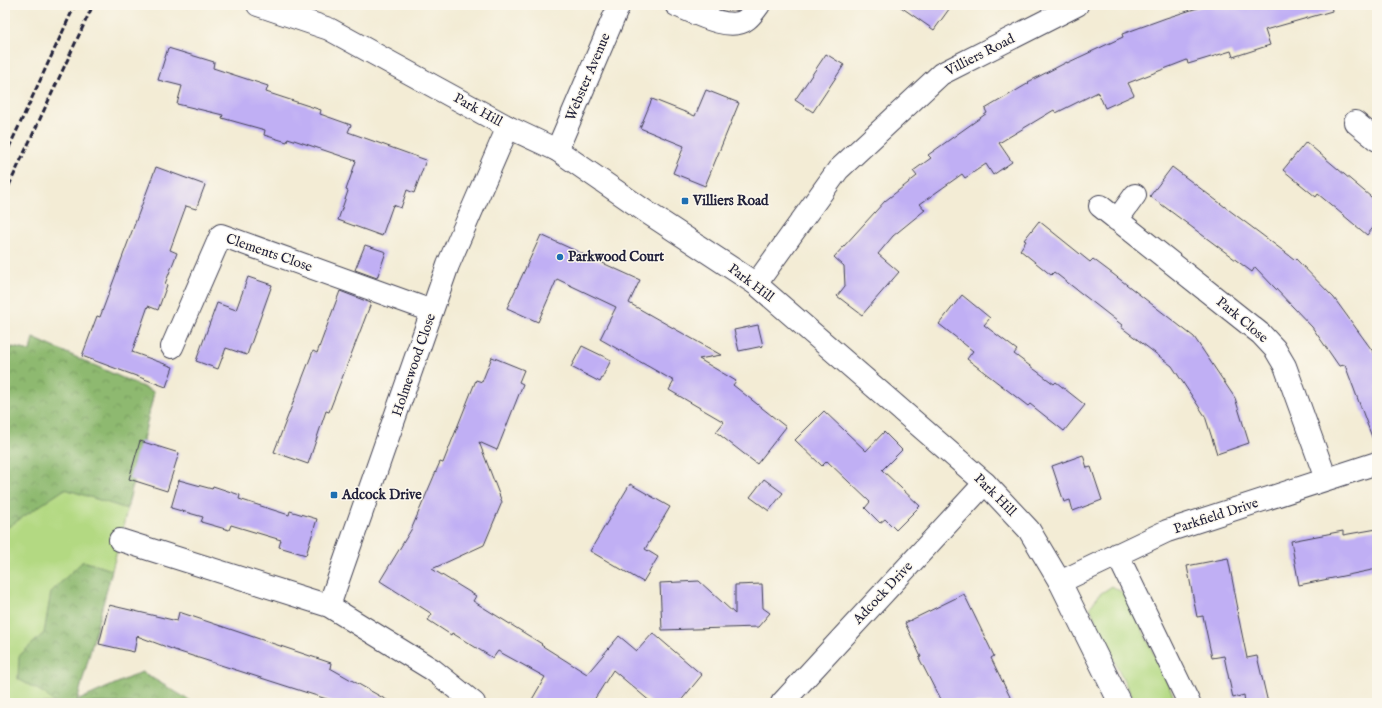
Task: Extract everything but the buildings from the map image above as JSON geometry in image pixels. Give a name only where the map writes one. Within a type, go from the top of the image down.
[{"type":"street","name":"Park Hill","points":[[258,5],[329,29],[508,127],[557,150],[648,213],[756,284],[985,484],[1029,530],[1060,582],[1120,703]]},
{"type":"street","name":"Webster Avenue","points":[[557,150],[620,5]]},
{"type":"street","points":[[676,5],[713,21],[736,24],[746,20],[759,5]]},
{"type":"street","name":"Villiers Road","points":[[756,284],[838,170],[941,74],[1077,5]]},
{"type":"street","points":[[1355,122],[1377,139]]},
{"type":"street","name":"Holmewood Close","points":[[329,606],[448,265],[508,127]]},
{"type":"street","points":[[1117,220],[1136,195]]},
{"type":"street","name":"Park Close","points":[[1100,206],[1261,334],[1275,349],[1285,366],[1326,479]]},
{"type":"street","name":"Clements Close","points":[[172,347],[221,235],[432,311]]},
{"type":"street","name":"Parkfield Drive","points":[[1060,582],[1167,531],[1377,463]]},
{"type":"street","name":"Adcock Drive","points":[[782,703],[985,484]]},
{"type":"street","points":[[120,540],[329,606],[433,670],[474,703]]},
{"type":"street","points":[[1117,554],[1190,703]]},
{"type":"green space","points":[[33,338],[154,392],[120,540],[77,701],[142,672],[194,703],[5,703],[5,360],[12,347],[30,351]]},
{"type":"green space","points":[[33,338],[154,392],[127,509],[65,489],[5,529],[5,360],[12,347],[30,351]]},
{"type":"green space","points":[[83,561],[112,570],[77,701],[142,672],[194,703],[54,703],[44,693],[18,679],[19,656],[44,633],[51,592]]},
{"type":"green space","points":[[1112,586],[1126,595],[1177,703],[1135,703],[1101,634],[1090,607],[1100,594]]},
{"type":"railway","points":[[5,156],[75,5]]},
{"type":"railway","points":[[5,194],[93,5]]},
{"type":"place","name":"Villiers Road","points":[[685,201]]},
{"type":"place","name":"Parkwood Court","points":[[560,257]]},
{"type":"place","name":"Adcock Drive","points":[[334,495]]}]
